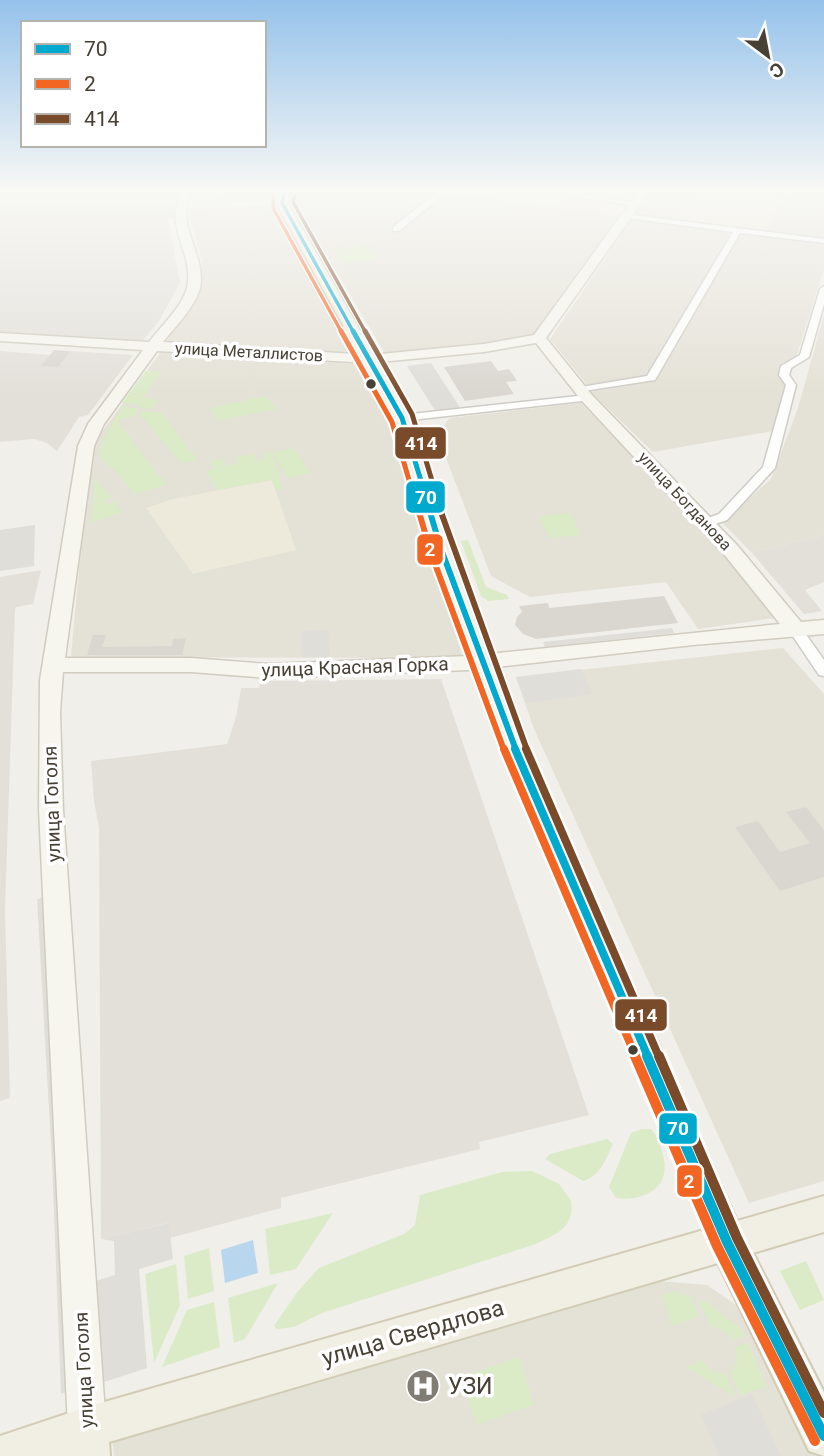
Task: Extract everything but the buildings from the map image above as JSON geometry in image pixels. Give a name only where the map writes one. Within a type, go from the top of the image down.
[{"type":"main road","name":"улица Гоголя","points":[[88,1442],[51,809],[49,712],[53,665],[86,446],[96,424],[191,295],[195,282],[192,260]]},
{"type":"main road","points":[[314,260],[402,418],[441,549],[521,765],[727,1242],[824,1436]]},
{"type":"main road","points":[[539,338],[595,260]]},
{"type":"main road","name":"улица Металлистов","points":[[0,337],[370,359],[484,348],[539,338]]},
{"type":"main road","name":"улица Богданова","points":[[539,338],[584,394],[707,523],[795,629]]},
{"type":"main road","name":"улица Красная Горка","points":[[53,665],[191,665],[268,671],[482,662],[824,627]]},
{"type":"main road","name":"улица Свердлова","points":[[4,1456],[88,1442],[824,1214]]},
{"type":"street","points":[[402,418],[584,394],[651,378],[720,260]]},
{"type":"street","points":[[707,523],[723,517],[769,468],[791,385],[784,375],[786,366],[804,357],[824,289]]},
{"type":"street","name":"улица Богданова","points":[[795,629],[824,671]]},
{"type":"shaded area","points":[[0,260],[176,260],[180,283],[159,321],[140,344],[0,333]]},
{"type":"shaded area","points":[[202,260],[306,260],[358,356],[165,345],[201,278]]},
{"type":"shaded area","points":[[329,260],[588,260],[536,337],[386,355]]},
{"type":"shaded area","points":[[604,260],[715,260],[648,378],[589,387],[550,339]]},
{"type":"shaded area","points":[[725,260],[824,260],[824,269],[773,431],[653,452],[591,392],[656,381]]},
{"type":"shaded area","points":[[824,315],[824,535],[752,553],[715,515],[742,505],[771,479],[798,408]]},
{"type":"shaded area","points":[[54,350],[133,355],[88,415],[79,417],[57,451],[47,443],[34,439],[0,442],[0,351],[50,355]]},
{"type":"shaded area","points":[[161,352],[355,364],[385,416],[463,658],[71,657],[89,458],[93,444]]},
{"type":"shaded area","points":[[431,363],[461,409],[436,412],[407,366]]},
{"type":"shaded area","points":[[581,403],[691,516],[781,617],[698,629],[666,582],[530,597],[491,576],[437,434],[450,418]]},
{"type":"shaded area","points":[[272,480],[296,550],[193,574],[146,508],[173,499]]},
{"type":"shaded area","points":[[35,525],[34,566],[0,571],[0,530]]},
{"type":"shaded area","points":[[824,535],[824,582],[805,590],[822,611],[804,614],[752,553]]},
{"type":"shaded area","points":[[41,570],[33,604],[16,607],[15,610],[5,910],[10,1098],[0,1101],[0,577]]},
{"type":"shaded area","points":[[672,628],[674,633],[545,647],[543,642]]},
{"type":"shaded area","points":[[328,630],[330,657],[303,657],[300,635],[304,631]]},
{"type":"shaded area","points":[[783,648],[824,694],[824,1181],[749,1203],[534,729],[516,677]]},
{"type":"shaded area","points":[[581,669],[592,694],[526,703],[516,677]]},
{"type":"shaded area","points":[[441,679],[589,1115],[479,1142],[480,1149],[281,1198],[281,1208],[170,1238],[168,1223],[101,1239],[99,828],[91,761],[227,744],[236,717],[241,688],[259,688],[261,681]]},
{"type":"shaded area","points":[[57,894],[85,1386],[61,1394],[52,1162],[37,899]]},
{"type":"shaded area","points":[[169,1223],[173,1259],[139,1269],[147,1368],[101,1383],[96,1281],[115,1275],[114,1241],[101,1239]]},
{"type":"shaded area","points":[[659,1281],[707,1285],[746,1312],[816,1456],[114,1456],[112,1436]]},
{"type":"shaded area","points":[[752,1394],[781,1456],[719,1456],[701,1415]]},
{"type":"green space","points":[[340,260],[369,260],[342,263]]},
{"type":"green space","points":[[146,371],[161,372],[143,398],[158,400],[153,408],[144,409],[138,405],[122,403]]},
{"type":"green space","points":[[267,396],[276,409],[217,421],[210,408]]},
{"type":"green space","points":[[121,406],[139,409],[137,415],[117,421],[167,485],[135,494],[115,470],[100,458],[101,444]]},
{"type":"green space","points":[[143,411],[162,413],[198,460],[181,463],[141,415]]},
{"type":"green space","points":[[294,448],[311,473],[289,478],[272,453]]},
{"type":"green space","points":[[270,451],[280,473],[278,474],[282,489],[275,490],[272,480],[217,490],[206,472],[214,469],[210,462],[222,459],[227,466],[238,463],[234,457],[254,454],[256,461],[266,459],[265,452]]},
{"type":"green space","points":[[95,477],[112,498],[104,501],[107,504],[115,502],[122,512],[91,523]]},
{"type":"green space","points":[[571,513],[581,535],[549,538],[540,516]]},
{"type":"green space","points":[[468,540],[486,587],[507,595],[509,599],[488,601],[481,596],[461,541]]},
{"type":"green space","points":[[651,1129],[657,1138],[663,1155],[664,1176],[660,1184],[646,1195],[616,1198],[609,1187],[631,1133]]},
{"type":"green space","points":[[607,1139],[613,1144],[605,1161],[594,1175],[583,1181],[545,1159],[550,1154]]},
{"type":"green space","points":[[532,1171],[559,1184],[571,1201],[570,1218],[557,1233],[536,1244],[322,1313],[294,1327],[277,1329],[274,1326],[298,1291],[319,1268],[404,1234],[415,1225],[420,1195],[502,1172]]},
{"type":"green space","points":[[333,1213],[296,1269],[270,1275],[265,1229]]},
{"type":"green space","points":[[209,1248],[214,1291],[188,1299],[184,1256]]},
{"type":"green space","points":[[806,1261],[824,1300],[800,1310],[780,1271]]},
{"type":"green space","points":[[176,1264],[180,1305],[154,1363],[145,1274]]},
{"type":"green space","points":[[278,1283],[245,1339],[234,1343],[228,1298]]},
{"type":"green space","points":[[675,1291],[691,1297],[699,1317],[672,1326],[661,1295]]},
{"type":"green space","points":[[698,1300],[706,1302],[742,1329],[745,1336],[733,1340],[722,1330],[710,1325]]},
{"type":"green space","points":[[214,1302],[220,1347],[162,1367],[187,1310]]},
{"type":"green space","points":[[749,1343],[767,1387],[740,1395],[730,1372],[737,1363],[736,1347]]},
{"type":"green space","points":[[520,1357],[534,1405],[476,1425],[464,1376]]},
{"type":"green space","points":[[702,1360],[712,1371],[725,1374],[736,1397],[686,1367]]},
{"type":"water","points":[[253,1240],[258,1273],[225,1283],[221,1250]]},
{"type":"transit line","name":"2","points":[[302,260],[392,422],[431,553],[507,758],[717,1246],[815,1441]]},
{"type":"transit line","name":"70","points":[[314,260],[402,418],[441,549],[517,754],[727,1242],[824,1436]]},
{"type":"transit line","name":"414","points":[[326,260],[412,414],[451,546],[527,750],[737,1238],[824,1413]]},
{"type":"place","name":"УЗИ","points":[[423,1386]]}]
